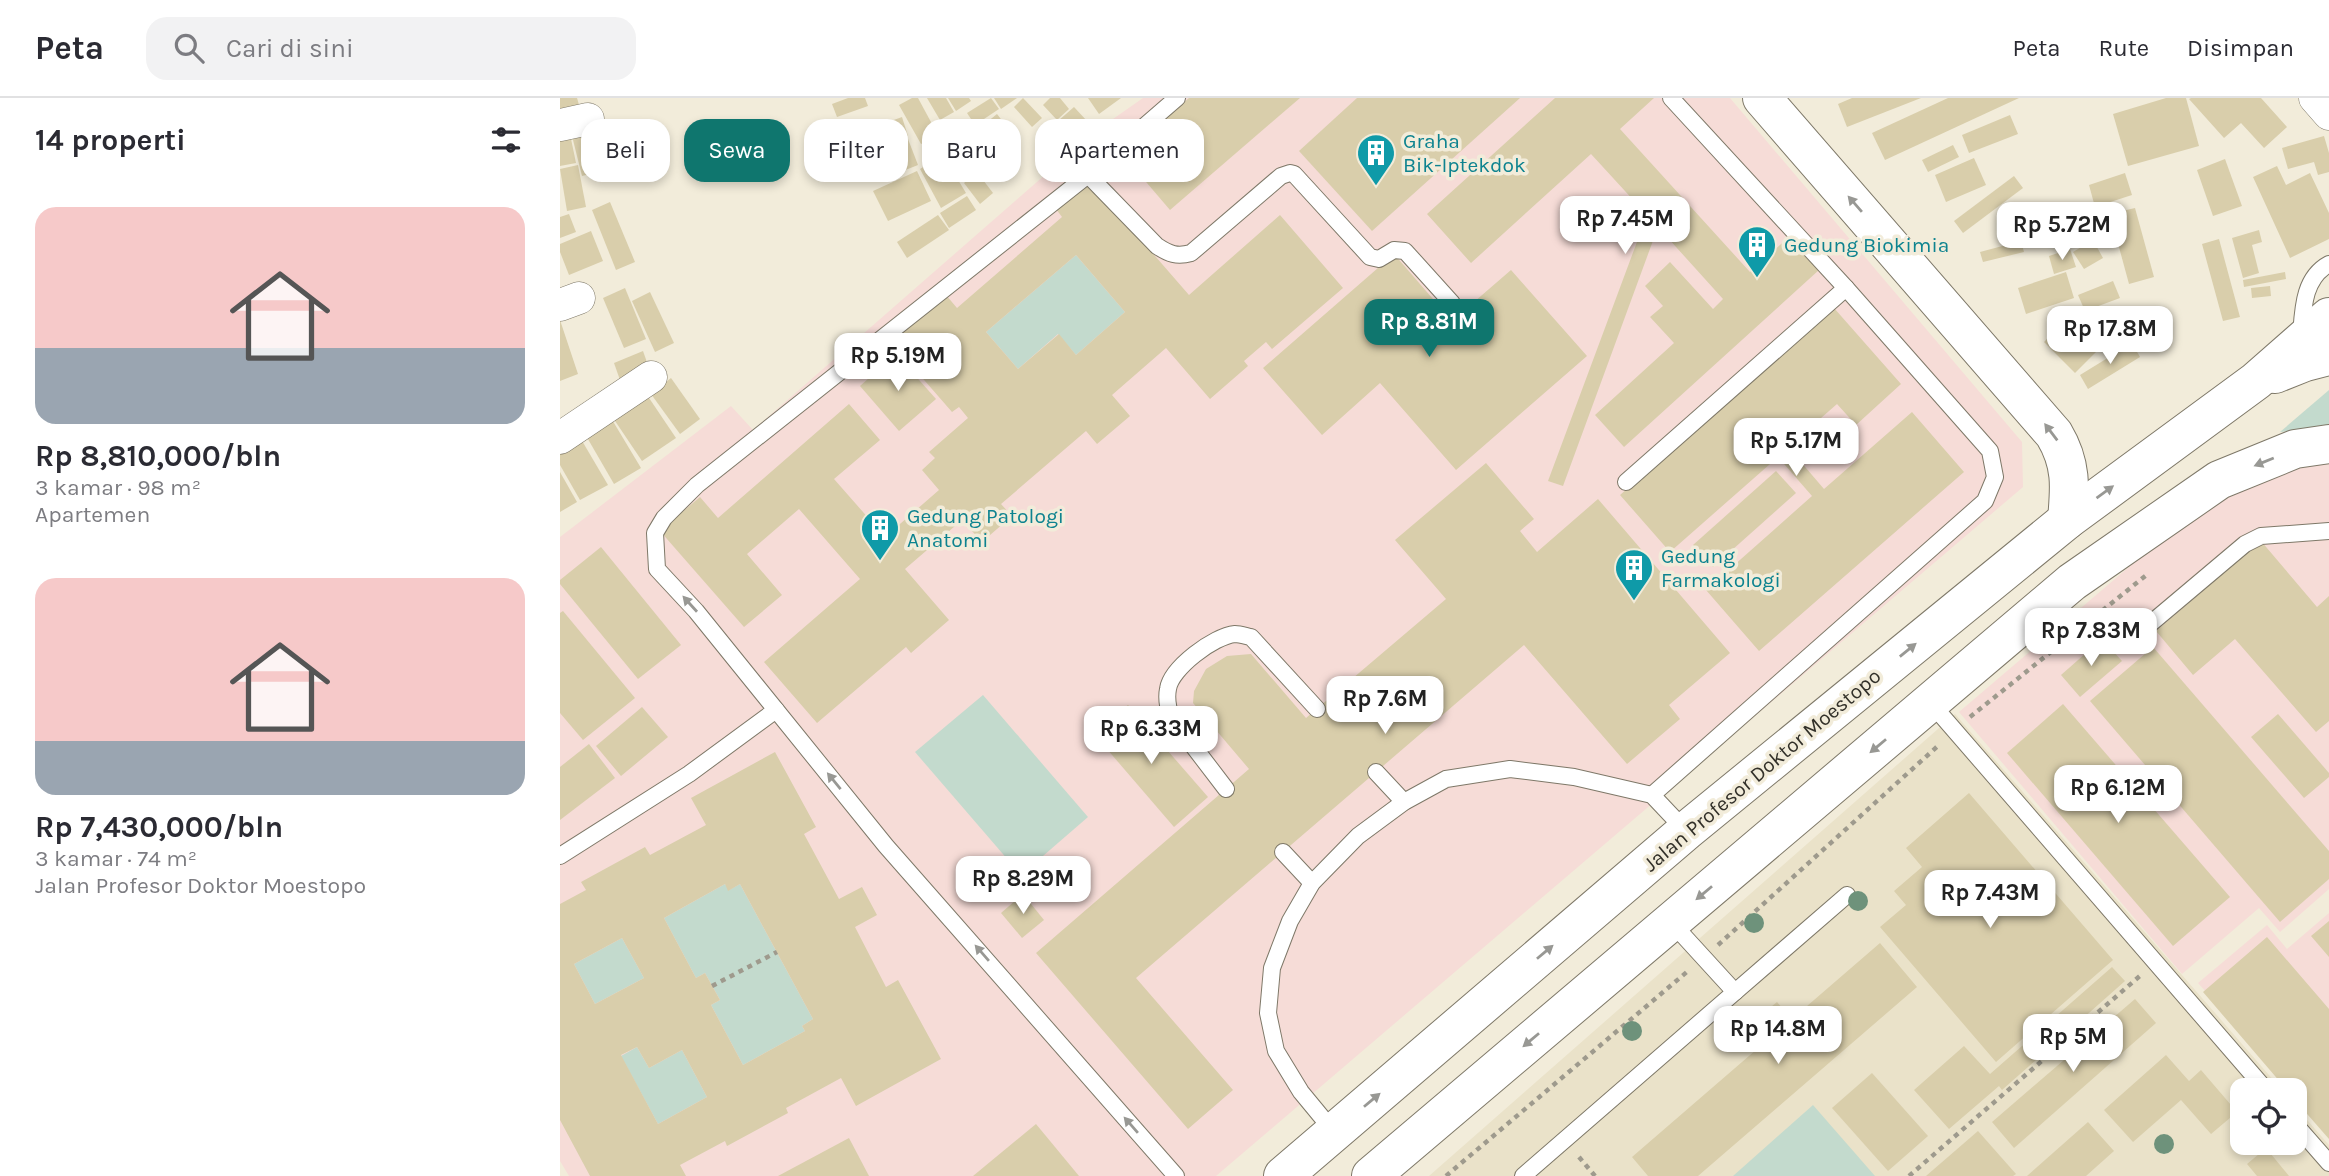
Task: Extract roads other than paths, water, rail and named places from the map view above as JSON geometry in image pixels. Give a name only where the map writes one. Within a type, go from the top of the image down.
[{"type":"main road","points":[[1762,98],[2054,434],[2064,451],[2068,469],[2070,490],[2067,520]]},
{"type":"main road","points":[[2315,349],[2329,317]]},
{"type":"main road","name":"Jalan Profesor Doktor Moestopo","points":[[1283,1176],[1686,831],[2067,520],[2256,381],[2305,362],[2315,349]]},
{"type":"main road","points":[[1371,1176],[2071,582],[2219,480],[2295,449],[2329,444]]},
{"type":"street","points":[[2315,98],[2329,114]]},
{"type":"street","points":[[560,438],[651,377]]},
{"type":"lane","points":[[1152,119],[1177,98]]},
{"type":"lane","points":[[1652,795],[1984,501],[1995,477],[1990,451],[1846,288],[1671,98]]},
{"type":"lane","points":[[1096,182],[1157,246],[1168,254],[1180,256],[1191,253],[1281,176],[1294,174],[1370,257],[1379,259],[1394,250],[1405,251],[1452,303]]},
{"type":"lane","points":[[1078,182],[697,485],[664,518],[655,533],[655,552],[657,569],[696,611],[887,846],[1173,1175]]},
{"type":"lane","points":[[2315,349],[2303,304],[2308,287],[2323,267],[2329,264]]},
{"type":"lane","points":[[1626,482],[1846,288]]},
{"type":"lane","points":[[2137,635],[2245,544],[2261,536],[2329,531]]},
{"type":"lane","points":[[1226,789],[1171,717],[1167,704],[1168,687],[1177,670],[1216,639],[1236,634],[1251,637],[1317,709]]},
{"type":"lane","points":[[1930,702],[2256,1078]]},
{"type":"lane","points":[[560,856],[689,774],[776,710]]},
{"type":"lane","points":[[1334,1132],[1301,1092],[1276,1051],[1268,1013],[1272,968],[1290,921],[1312,883],[1359,836],[1404,802],[1446,779],[1510,769],[1574,777],[1652,795],[1686,831]]},
{"type":"lane","points":[[1376,772],[1404,802]]},
{"type":"lane","points":[[1283,852],[1312,883]]},
{"type":"lane","points":[[1523,1176],[1847,895]]},
{"type":"lane","points":[[1671,922],[1734,992]]},
{"type":"lane","points":[[2307,1138],[2329,1163]]},
{"type":"place","name":"Graha Bik-Iptekdok","points":[[1376,187]]},
{"type":"place","name":"Gedung Biokimia","points":[[1757,279]]},
{"type":"place","name":"Gedung Patologi Anatomi","points":[[880,562]]},
{"type":"place","name":"Gedung Farmakologi","points":[[1634,602]]}]
